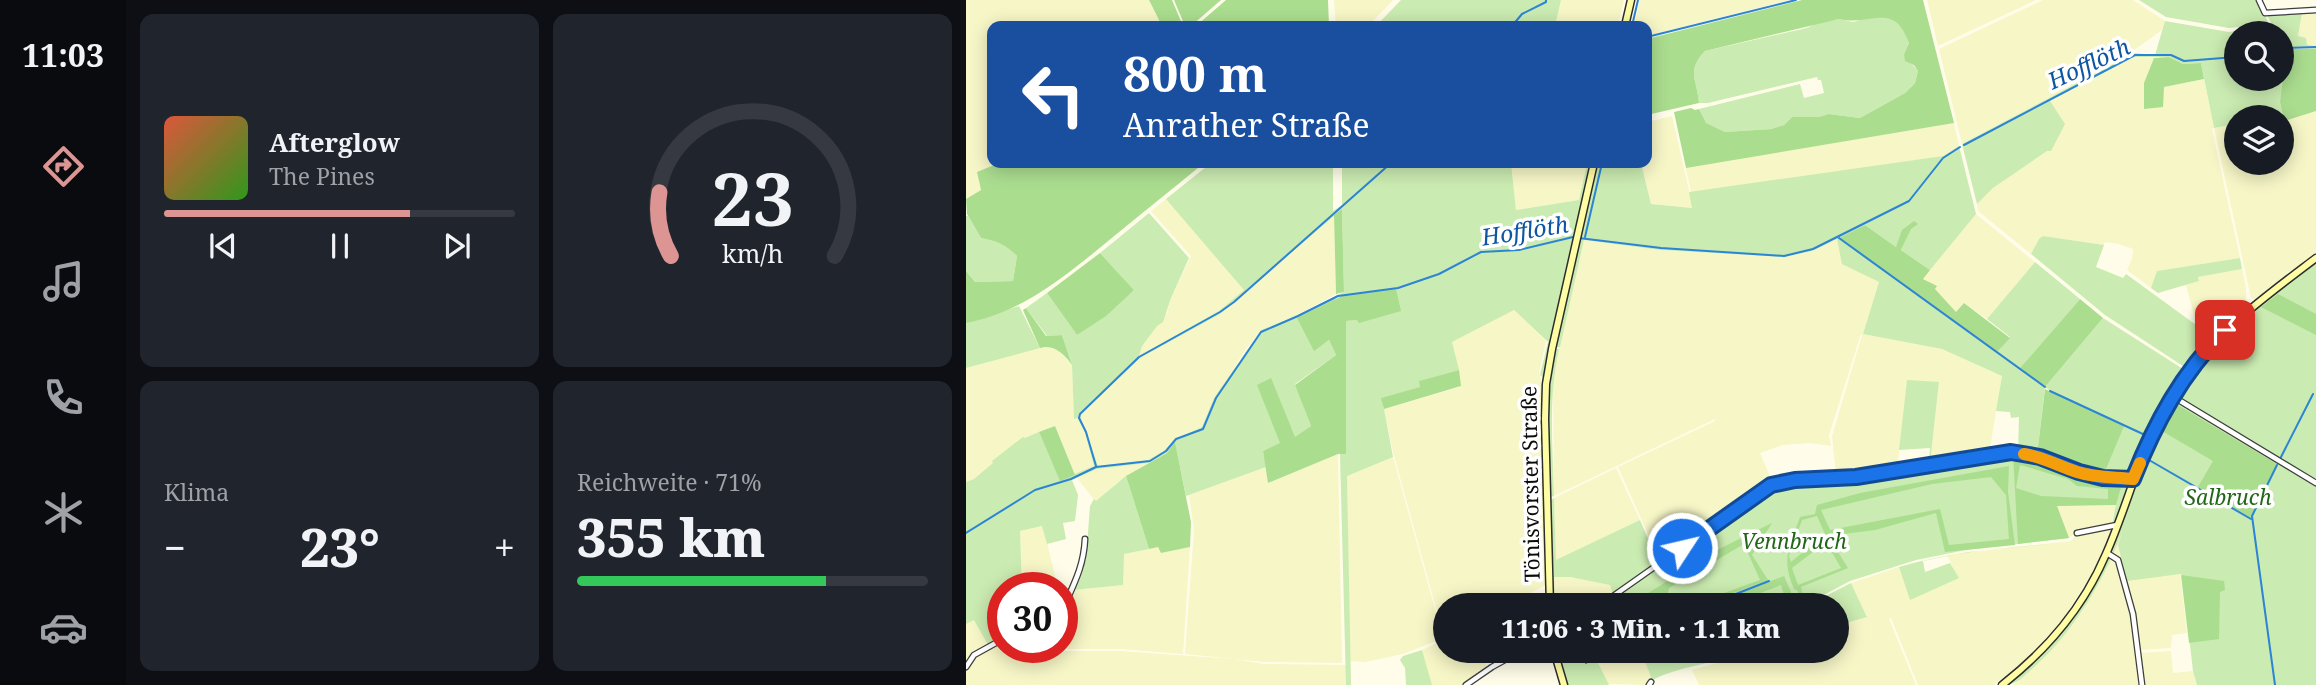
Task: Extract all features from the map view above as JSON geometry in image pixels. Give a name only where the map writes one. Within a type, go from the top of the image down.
[{"type":"main road","points":[[1626,21],[1631,0]]},
{"type":"main road","name":"Tönisvorster Straße","points":[[1550,593],[1545,399],[1549,362],[1593,168]]},
{"type":"main road","points":[[2002,685],[2053,639],[2074,614],[2094,581],[2158,421],[2189,371],[2225,330],[2316,258]]},
{"type":"main road","points":[[1558,663],[1564,685]]},
{"type":"street","points":[[2259,0],[2265,13],[2316,10]]},
{"type":"street","points":[[2172,396],[2316,483]]},
{"type":"street","points":[[1618,593],[1771,485],[1795,480],[1856,477],[2011,452],[2040,457],[2103,478],[2133,479]]},
{"type":"street","points":[[2077,533],[2117,525]]},
{"type":"street","points":[[1078,575],[1084,557],[1085,539]]},
{"type":"street","points":[[2107,553],[2118,560],[2121,568],[2133,614],[2142,685]]},
{"type":"street","points":[[966,667],[974,655],[987,648]]},
{"type":"street","points":[[1466,685],[1499,663]]},
{"type":"green space","points":[[966,0],[1149,0],[1160,21],[987,21],[987,168],[978,172],[981,190],[966,199]]},
{"type":"green space","points":[[1149,0],[1172,0],[1181,21],[1160,21]]},
{"type":"green space","points":[[1174,0],[1221,0],[1197,21],[1183,21]]},
{"type":"green space","points":[[1226,0],[1328,0],[1329,21],[1202,21]]},
{"type":"green space","points":[[1334,0],[1393,0],[1373,21],[1336,21]]},
{"type":"green space","points":[[1401,0],[1561,0],[1556,21],[1381,21]]},
{"type":"green space","points":[[1561,0],[1624,0],[1619,21],[1556,21]]},
{"type":"green space","points":[[1640,0],[1790,0],[1652,35],[1652,21],[1635,21]]},
{"type":"green space","points":[[1802,0],[1923,0],[1954,123],[1686,168],[1674,112],[1699,109],[1706,123],[1725,132],[1771,129],[1784,125],[1792,117],[1819,117],[1829,114],[1860,118],[1905,93],[1915,83],[1918,71],[1914,65],[1905,61],[1904,54],[1909,43],[1896,22],[1880,18],[1851,21],[1839,19],[1705,51],[1694,70],[1699,103],[1652,114],[1652,38]]},
{"type":"green space","points":[[1927,0],[2036,0],[1938,46]]},
{"type":"green space","points":[[2043,0],[2133,0],[2165,21],[2162,30],[2119,61],[1962,144],[1939,49]]},
{"type":"green space","points":[[2139,0],[2258,0],[2268,21],[2224,21],[2224,27],[2166,17]]},
{"type":"green space","points":[[2316,12],[2316,46],[2306,45],[2298,36],[2302,13]]},
{"type":"green space","points":[[2302,13],[2298,36],[2306,38],[2307,45],[2316,46],[2316,49],[2294,48],[2294,21],[2270,21],[2267,15]]},
{"type":"green space","points":[[1880,14],[1891,18],[1902,27],[1909,43],[1904,54],[1918,71],[1915,83],[1905,93],[1860,118],[1829,114],[1820,117],[1792,117],[1784,125],[1771,129],[1725,132],[1705,123],[1699,109],[1800,84],[1804,98],[1824,93],[1821,80],[1817,77],[1699,103],[1694,70],[1705,51],[1807,28],[1819,22],[1839,19],[1853,22]]},
{"type":"green space","points":[[2165,21],[2224,31],[2224,91],[2282,91],[2281,105],[2224,105],[2224,126],[2214,128],[2201,63],[2183,64],[2169,57],[2134,57],[2050,101],[2065,124],[2051,151],[2047,151],[1993,188],[1977,204],[1962,144],[2134,53],[2155,55]]},
{"type":"green space","points":[[2294,49],[2316,49],[2316,111],[2294,118],[2294,105],[2281,105],[2281,91],[2294,91]]},
{"type":"green space","points":[[2134,57],[2154,58],[2144,83],[2145,109],[2164,87],[2204,79],[2240,258],[2157,271],[2151,288],[2127,270],[2133,249],[2119,244],[2105,242],[2104,245],[2043,236],[2031,254],[1978,211],[1977,204],[1993,188],[2047,151],[2049,102]]},
{"type":"green space","points":[[2169,57],[2183,64],[2201,63],[2204,79],[2164,87],[2163,107],[2144,109],[2144,83],[2154,58]]},
{"type":"green space","points":[[2316,111],[2316,255],[2255,300],[2251,298],[2224,175],[2294,175],[2294,117]]},
{"type":"green space","points":[[1672,116],[1693,208],[1651,204],[1642,168],[1652,168],[1652,121]]},
{"type":"green space","points":[[1954,123],[1959,146],[1943,156],[1696,193],[1691,192],[1686,170],[1686,167]]},
{"type":"green space","points":[[2224,126],[2224,174],[2214,128]]},
{"type":"green space","points":[[1959,146],[1976,214],[1930,270],[1901,250],[1914,221],[1896,247],[1865,225],[1840,238],[1997,352],[2010,337],[1987,319],[2035,262],[2080,299],[2020,368],[2045,387],[2037,455],[2018,452],[2019,417],[2011,418],[2010,412],[1996,411],[2002,376],[1942,349],[1863,334],[1879,282],[1842,264],[1837,239],[1812,251],[1785,257],[1660,250],[1584,240],[1560,347],[1554,348],[1545,379],[1540,375],[1548,342],[1514,310],[1452,342],[1459,370],[1420,381],[1421,387],[1382,398],[1393,457],[1347,476],[1351,685],[1346,685],[1340,454],[1345,454],[1346,321],[1357,320],[1396,289],[1336,297],[1314,350],[1329,340],[1336,355],[1295,384],[1311,426],[1295,438],[1263,451],[1266,467],[1186,496],[1175,443],[1167,453],[1148,463],[1097,469],[1072,480],[1078,495],[1075,521],[1063,523],[1066,539],[1047,544],[1042,526],[1020,531],[1021,572],[987,572],[987,643],[974,620],[966,624],[966,482],[974,479],[1023,437],[1039,432],[1060,480],[1094,466],[1085,433],[1078,418],[1074,419],[1072,365],[1062,335],[1047,336],[1026,308],[1047,293],[1077,335],[1134,290],[1100,253],[1149,213],[1189,258],[1163,322],[1142,346],[1139,356],[1219,311],[1244,290],[1166,199],[1205,168],[1333,168],[1333,211],[1342,205],[1342,168],[1512,168],[1516,210],[1579,200],[1586,168],[1642,168],[1651,204],[1692,208],[1689,192],[1943,156]],"holes":[[[1342,209],[1344,292],[1261,330],[1214,398],[1202,427],[1175,439],[1165,450],[1148,460],[1098,466],[1080,415],[1140,358],[1220,314]]]},
{"type":"green space","points":[[987,168],[1198,168],[1044,290],[1007,310],[966,323],[966,271],[975,282],[1013,281],[1017,256],[1001,244],[981,238],[967,214],[966,199],[981,190],[977,172]]},
{"type":"green space","points":[[1512,168],[1586,168],[1579,200],[1516,210]]},
{"type":"green space","points":[[1166,199],[1245,290],[1219,311],[1138,357],[1141,346],[1167,313],[1171,298],[1191,256],[1151,211]]},
{"type":"green space","points":[[1342,209],[1344,292],[1336,294],[1334,215]]},
{"type":"green space","points":[[1976,214],[2035,262],[1987,319],[1964,303],[1956,312],[1936,287],[1923,278]]},
{"type":"green space","points":[[1334,215],[1336,294],[1296,316],[1261,330],[1243,353],[1202,427],[1175,439],[1165,450],[1148,460],[1097,466],[1080,415],[1140,358],[1220,314]]},
{"type":"green space","points":[[966,216],[981,238],[1001,244],[1017,256],[1013,281],[975,282],[966,271]]},
{"type":"green space","points":[[1914,221],[1918,224],[1911,229],[1901,250],[1930,270],[1923,279],[1937,286],[1935,289],[1956,312],[1964,303],[2010,338],[1997,352],[1839,238],[1865,225],[1896,247],[1902,230]]},
{"type":"green space","points":[[2043,236],[2104,245],[2096,267],[2123,278],[2126,274],[2214,338],[2186,368],[2105,315],[2031,254]]},
{"type":"green space","points":[[1837,239],[1843,264],[1879,282],[1863,334],[1942,349],[2002,376],[1989,454],[1930,463],[1939,383],[1907,381],[1897,469],[1836,476],[1832,436],[1861,334],[1829,435],[1831,446],[1810,443],[1783,445],[1760,453],[1773,483],[1660,561],[1618,467],[1715,419],[1554,496],[1553,375],[1584,240],[1660,250],[1785,257],[1812,251]]},
{"type":"green space","points":[[1100,253],[1134,290],[1106,316],[1077,335],[1047,293]]},
{"type":"green space","points":[[2240,258],[2242,269],[2198,277],[2199,281],[2158,293],[2151,288],[2157,271]]},
{"type":"green space","name":"Salbruch","points":[[2316,262],[2316,685],[2197,685],[2182,575],[2127,581],[2118,545],[2123,531],[2113,554],[2111,548],[2154,437],[2172,401],[2179,402],[2176,395],[2194,369],[2224,334],[2229,335],[2230,329]]},
{"type":"green space","points":[[2242,269],[2246,288],[2243,310],[2216,335],[2195,319],[2186,285],[2199,281],[2198,277]]},
{"type":"green space","points":[[1396,289],[1401,311],[1359,323],[1357,320],[1346,321],[1346,454],[1338,454],[1268,483],[1263,451],[1280,443],[1257,385],[1271,378],[1295,437],[1311,426],[1295,385],[1336,355],[1329,340],[1314,351],[1297,318],[1344,295]]},
{"type":"green space","points":[[2278,294],[2316,314],[2316,335],[2261,307]]},
{"type":"green space","points":[[2080,299],[2103,318],[2045,387],[2020,368]]},
{"type":"green space","points":[[1019,306],[1040,348],[966,368],[966,323]]},
{"type":"green space","points":[[1026,308],[1046,336],[1062,335],[1072,365],[1058,351],[1050,347],[1040,348],[1023,310]]},
{"type":"green space","points":[[1514,310],[1546,341],[1539,373],[1545,585],[1531,593],[1433,593],[1433,597],[1393,452],[1384,409],[1460,387],[1452,342]]},
{"type":"green space","name":"Vennbruch","points":[[2103,318],[2186,372],[2133,473],[2124,477],[2123,480],[2128,486],[2116,522],[2112,524],[2116,504],[2056,506],[2069,538],[1966,550],[1916,560],[1850,581],[1828,593],[1620,593],[1770,487],[1850,478],[1974,458],[2042,456],[2049,390],[2045,387]]},
{"type":"green space","points":[[1044,346],[1058,350],[1072,365],[1074,419],[1078,418],[1085,433],[1094,466],[1075,475],[1055,426],[1024,439],[974,479],[966,482],[966,368]]},
{"type":"green space","points":[[1554,349],[1559,349],[1552,403],[1554,496],[1551,497],[1547,398]]},
{"type":"green space","points":[[1459,370],[1461,386],[1384,409],[1381,398],[1420,387],[1419,381]]},
{"type":"green space","points":[[1907,380],[1939,382],[1930,463],[1927,464],[1930,448],[1899,450]]},
{"type":"green space","points":[[2045,389],[2124,426],[2103,476],[2079,471],[2037,455]]},
{"type":"green space","points":[[2176,404],[2277,464],[2251,518],[2198,487],[2213,461],[2162,431]]},
{"type":"green space","points":[[1055,426],[1075,475],[1060,481],[1039,432]]},
{"type":"green space","points":[[1175,442],[1191,522],[1190,547],[1161,553],[1158,547],[1149,549],[1126,476],[1167,453]]},
{"type":"green space","points":[[1338,454],[1342,663],[1264,662],[1185,654],[1194,530],[1189,495],[1266,467],[1269,483]]},
{"type":"green space","points":[[2013,454],[2041,459],[2078,474],[2123,480],[2116,505],[2057,506],[2069,538],[2018,544]],"holes":[[[2020,465],[2068,479],[2077,486],[2108,489],[2108,499],[2041,496],[2016,488]]]},
{"type":"green space","points":[[1393,457],[1433,602],[1433,642],[1403,654],[1365,662],[1350,661],[1347,475]]},
{"type":"green space","points":[[1148,463],[1117,483],[1096,502],[1077,478],[1097,469]]},
{"type":"green space","points":[[2009,466],[2008,492],[2015,545],[1945,552],[1936,513],[1875,530],[1828,536],[1848,568],[1801,587],[1802,593],[1798,593],[1790,578],[1788,553],[1800,517],[1815,514],[1817,505],[1860,493]],"holes":[[[1991,477],[2006,495],[2009,539],[1949,545],[1940,509],[1830,530],[1821,510],[1932,484]],[[1817,516],[1825,534],[1791,562],[1789,556],[1802,520]],[[1826,542],[1841,568],[1798,585],[1792,568]]]},
{"type":"green space","points":[[1616,468],[1640,520],[1556,561],[1554,498]]},
{"type":"green space","points":[[1126,476],[1149,549],[1124,554],[1123,585],[1078,590],[1078,578],[1086,559],[1090,506],[1094,499],[1096,501]]},
{"type":"green space","points":[[1554,498],[1556,560],[1640,520],[1658,562],[1614,593],[1610,585],[1570,577],[1554,577],[1555,593],[1552,593],[1549,501]]},
{"type":"green space","points":[[2116,505],[2111,524],[2075,533],[2069,538],[2056,506]]},
{"type":"green space","points":[[1772,523],[1752,555],[1768,580],[1734,593],[1724,593],[1760,580],[1744,544],[1669,588],[1668,593],[1648,593],[1719,549]]},
{"type":"green space","points":[[1043,526],[1054,572],[1021,572],[1020,531]]},
{"type":"green space","points":[[2109,528],[2111,530],[2094,570],[2060,624],[2024,662],[1994,685],[1918,685],[1891,618],[1889,619],[1916,685],[1699,685],[1692,670],[1717,663],[1849,663],[1849,622],[1867,616],[1851,583],[1899,567],[1911,599],[1958,578],[1947,555],[2071,541],[2075,536]]},
{"type":"green space","points":[[2175,529],[2187,633],[2172,635],[2171,648],[2139,650],[2120,560],[2113,554],[2122,531]]},
{"type":"green space","points":[[1158,547],[1161,553],[1190,547],[1183,654],[1078,649],[1078,589],[1122,585],[1124,554]]},
{"type":"green space","points":[[2112,557],[2116,559],[2131,614],[2141,685],[2013,685],[2082,612]]},
{"type":"green space","points":[[2112,557],[2068,631],[2023,677],[2005,685],[2064,628],[2107,558]]},
{"type":"green space","points":[[1923,561],[1925,572],[1950,563],[1959,578],[1910,600],[1899,567]]},
{"type":"green space","points":[[2181,575],[2224,581],[2225,590],[2220,592],[2219,639],[2189,643]]},
{"type":"green space","points":[[1784,576],[1791,593],[1783,593],[1781,585],[1760,593],[1739,593]]},
{"type":"green space","points":[[1554,577],[1570,577],[1610,585],[1613,593],[1555,593]]},
{"type":"green space","points":[[1851,583],[1867,617],[1849,622],[1849,593],[1831,593]]},
{"type":"green space","points":[[974,619],[987,646],[966,665],[966,624]]},
{"type":"green space","points":[[1433,645],[1433,663],[1486,663],[1487,668],[1464,685],[1432,685],[1422,650]]},
{"type":"green space","points":[[987,650],[987,663],[1078,663],[1078,651],[1120,651],[1234,659],[1264,664],[1346,665],[1346,685],[966,685],[966,670],[974,657]]},
{"type":"green space","points":[[1422,650],[1432,685],[1406,685],[1405,668],[1400,660],[1403,656]]},
{"type":"green space","points":[[2171,651],[2173,673],[2193,671],[2197,685],[2144,685],[2139,653]]},
{"type":"green space","points":[[1559,663],[1598,663],[1609,685],[1565,685]]},
{"type":"green space","points":[[1597,663],[1646,663],[1652,680],[1647,685],[1607,684]]},
{"type":"green space","points":[[1646,663],[1705,663],[1674,672],[1652,680]]},
{"type":"waterway","points":[[1516,21],[1522,14],[1546,0]]},
{"type":"waterway","points":[[1633,21],[1638,0]]},
{"type":"waterway","points":[[1652,36],[1796,0]]},
{"type":"waterway","name":"Hofflöth","points":[[2294,48],[2316,47]]},
{"type":"waterway","name":"Hofflöth","points":[[1964,145],[2135,55],[2171,55],[2184,61],[2224,58]]},
{"type":"waterway","name":"Hofflöth","points":[[1579,238],[1661,248],[1784,256],[1813,249],[1909,201],[1943,158],[1960,147]]},
{"type":"waterway","points":[[1096,466],[1079,418],[1080,414],[1139,357],[1234,302],[1385,168]]},
{"type":"waterway","points":[[1585,237],[1601,168]]},
{"type":"waterway","name":"Hofflöth","points":[[966,533],[1035,490],[1071,479],[1096,467],[1150,461],[1166,451],[1176,439],[1203,429],[1216,398],[1261,332],[1338,296],[1398,288],[1439,274],[1481,252],[1519,250],[1573,237]]},
{"type":"waterway","points":[[1839,238],[2045,387]]},
{"type":"waterway","points":[[2050,391],[2145,435]]},
{"type":"waterway","points":[[2281,457],[2313,394]]},
{"type":"waterway","points":[[2149,460],[2251,519]]},
{"type":"waterway","points":[[2275,685],[2252,516],[2277,465]]},
{"type":"waterway","points":[[1738,593],[1769,581]]},
{"type":"slow traffic","points":[[2024,454],[2103,478],[2133,479],[2140,463]]},
{"type":"route","points":[[1682,548],[1771,485],[1795,480],[1856,477],[2011,452],[2040,457],[2103,478],[2133,479],[2172,396],[2189,371],[2225,330]]}]
